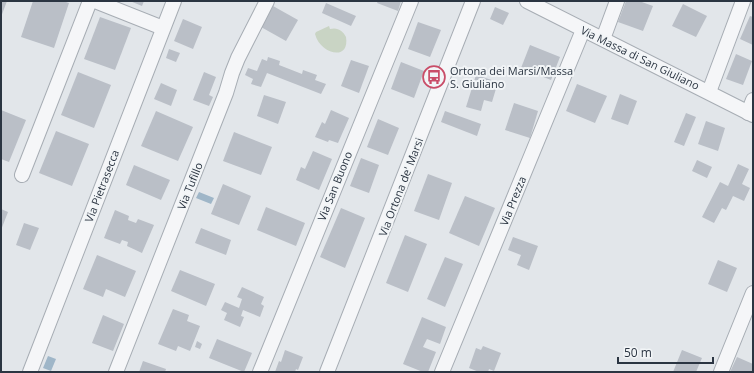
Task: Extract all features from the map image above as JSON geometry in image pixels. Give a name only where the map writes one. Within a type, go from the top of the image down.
[{"type":"street","points":[[22,175],[90,1]]},
{"type":"street","points":[[96,1],[164,28]]},
{"type":"street","name":"Via Pietrasecca","points":[[30,372],[174,1]]},
{"type":"street","name":"Via Tufillo","points":[[116,372],[226,94],[234,67],[267,1]]},
{"type":"street","name":"Via San Buono","points":[[260,372],[411,1]]},
{"type":"street","name":"Via Ortona de' Marsi","points":[[327,372],[473,1]]},
{"type":"street","name":"Via Massa di San Giuliano","points":[[527,1],[709,92],[751,110]]},
{"type":"street","points":[[603,39],[617,1]]},
{"type":"street","points":[[709,92],[743,1]]},
{"type":"street","name":"Via Prezza","points":[[442,372],[583,30]]},
{"type":"street","points":[[721,372],[753,293]]},
{"type":"green space","points":[[329,26],[330,29],[340,30],[346,37],[346,45],[344,50],[334,52],[328,50],[318,41],[315,34],[316,32]]},
{"type":"water","points":[[199,192],[214,198],[211,204],[196,198]]},
{"type":"water","points":[[48,356],[56,359],[51,371],[43,368]]},
{"type":"building","points":[[1,1],[7,1],[1,17]]},
{"type":"building","points":[[33,1],[63,1],[69,3],[54,48],[21,37]]},
{"type":"building","points":[[130,1],[144,1],[142,6]]},
{"type":"building","points":[[378,1],[401,1],[398,11],[377,3]]},
{"type":"building","points":[[626,1],[639,1],[653,6],[643,31],[618,22]]},
{"type":"building","points":[[326,3],[356,16],[351,26],[322,13]]},
{"type":"building","points":[[683,4],[707,16],[696,37],[672,26]]},
{"type":"building","points":[[273,6],[298,20],[286,41],[261,27]]},
{"type":"building","points":[[495,7],[509,13],[503,25],[490,19]]},
{"type":"building","points":[[750,16],[753,17],[753,45],[740,39]]},
{"type":"building","points":[[100,17],[131,28],[115,70],[84,59]]},
{"type":"building","points":[[183,19],[202,27],[193,49],[174,41]]},
{"type":"building","points":[[418,22],[441,30],[430,57],[408,49]]},
{"type":"building","points":[[530,45],[560,57],[551,80],[521,68]]},
{"type":"building","points":[[169,49],[180,53],[176,62],[166,58]]},
{"type":"building","points":[[736,54],[752,61],[743,85],[726,79]]},
{"type":"building","points":[[268,57],[280,61],[279,65],[302,74],[303,70],[317,75],[315,80],[326,84],[321,94],[267,73],[261,87],[251,84],[253,79],[245,75],[248,68],[257,71],[262,59],[267,61]]},
{"type":"building","points":[[351,60],[369,66],[359,93],[341,86]]},
{"type":"building","points":[[401,62],[424,71],[414,98],[391,89]]},
{"type":"building","points":[[78,72],[111,85],[94,128],[61,115]]},
{"type":"building","points":[[204,72],[216,77],[209,95],[213,97],[209,106],[193,100]]},
{"type":"building","points":[[476,75],[498,82],[492,102],[484,100],[481,111],[466,107]]},
{"type":"building","points":[[161,83],[177,90],[171,106],[154,99]]},
{"type":"building","points":[[577,84],[607,96],[595,123],[566,111]]},
{"type":"building","points":[[620,94],[637,101],[628,125],[611,119]]},
{"type":"building","points":[[264,95],[286,102],[278,124],[257,116]]},
{"type":"building","points":[[514,103],[538,111],[530,138],[505,130]]},
{"type":"building","points":[[1,110],[26,120],[9,162],[1,159]]},
{"type":"building","points":[[331,110],[349,118],[338,143],[329,140],[328,142],[315,137],[322,122],[325,124]]},
{"type":"building","points":[[156,111],[193,127],[178,161],[141,146]]},
{"type":"building","points":[[445,111],[481,124],[477,136],[441,122]]},
{"type":"building","points":[[686,113],[696,117],[684,146],[674,142]]},
{"type":"building","points":[[378,119],[399,128],[388,155],[367,147]]},
{"type":"building","points":[[706,121],[725,128],[718,151],[698,144]]},
{"type":"building","points":[[56,131],[89,144],[72,186],[39,173]]},
{"type":"building","points":[[234,132],[272,147],[261,175],[223,161]]},
{"type":"building","points":[[313,151],[332,159],[319,190],[296,180],[301,167],[305,169]]},
{"type":"building","points":[[361,158],[379,165],[369,193],[350,186]]},
{"type":"building","points":[[697,160],[712,167],[707,178],[692,171]]},
{"type":"building","points":[[738,164],[749,169],[742,184],[750,188],[744,201],[733,196],[726,210],[722,208],[714,223],[702,217],[720,182],[728,186]]},
{"type":"building","points":[[134,165],[170,180],[161,200],[126,185]]},
{"type":"building","points":[[428,174],[452,183],[439,220],[414,211]]},
{"type":"building","points":[[223,184],[251,196],[239,225],[211,214]]},
{"type":"building","points":[[465,196],[495,208],[479,246],[449,233]]},
{"type":"building","points":[[266,207],[305,223],[296,246],[257,230]]},
{"type":"building","points":[[341,208],[365,218],[345,268],[320,257]]},
{"type":"building","points":[[1,209],[8,212],[1,230]]},
{"type":"building","points":[[115,210],[129,216],[128,220],[136,223],[138,219],[154,225],[142,253],[127,246],[128,242],[122,240],[120,244],[104,238]]},
{"type":"building","points":[[24,223],[39,228],[30,250],[16,245]]},
{"type":"building","points":[[201,228],[231,240],[226,255],[195,243]]},
{"type":"building","points":[[405,235],[427,244],[408,292],[386,283]]},
{"type":"building","points":[[513,237],[538,246],[529,270],[517,265],[521,255],[508,250]]},
{"type":"building","points":[[97,255],[136,271],[125,297],[106,289],[103,297],[83,289]]},
{"type":"building","points":[[445,257],[463,264],[445,307],[427,299]]},
{"type":"building","points":[[718,260],[737,268],[727,292],[708,284]]},
{"type":"building","points":[[180,270],[215,284],[206,306],[171,291]]},
{"type":"building","points":[[242,287],[264,297],[261,304],[264,306],[260,317],[243,310],[241,316],[244,317],[240,327],[224,320],[227,313],[221,310],[225,302],[239,308],[242,299],[237,297]]},
{"type":"building","points":[[173,309],[189,315],[187,321],[200,326],[190,351],[178,346],[176,351],[158,344]]},
{"type":"building","points":[[103,315],[124,324],[113,351],[92,343]]},
{"type":"building","points":[[422,317],[446,327],[440,344],[427,339],[423,347],[436,352],[428,372],[423,372],[403,364]]},
{"type":"building","points":[[217,339],[252,353],[244,372],[209,358]]},
{"type":"building","points":[[197,341],[202,344],[200,349],[195,347]]},
{"type":"building","points":[[483,346],[501,353],[494,371],[489,369],[488,372],[479,372],[469,368],[476,348],[481,350]]},
{"type":"building","points":[[285,350],[303,357],[298,370],[296,369],[295,372],[275,372],[279,361],[281,362]]},
{"type":"building","points":[[682,350],[702,358],[696,372],[673,372]]},
{"type":"building","points":[[737,357],[753,364],[753,372],[730,372]]},
{"type":"building","points":[[143,361],[166,369],[165,372],[139,372]]},
{"type":"place","name":"Ortona dei Marsi/Massa S. Giuliano","points":[[434,77]]}]
